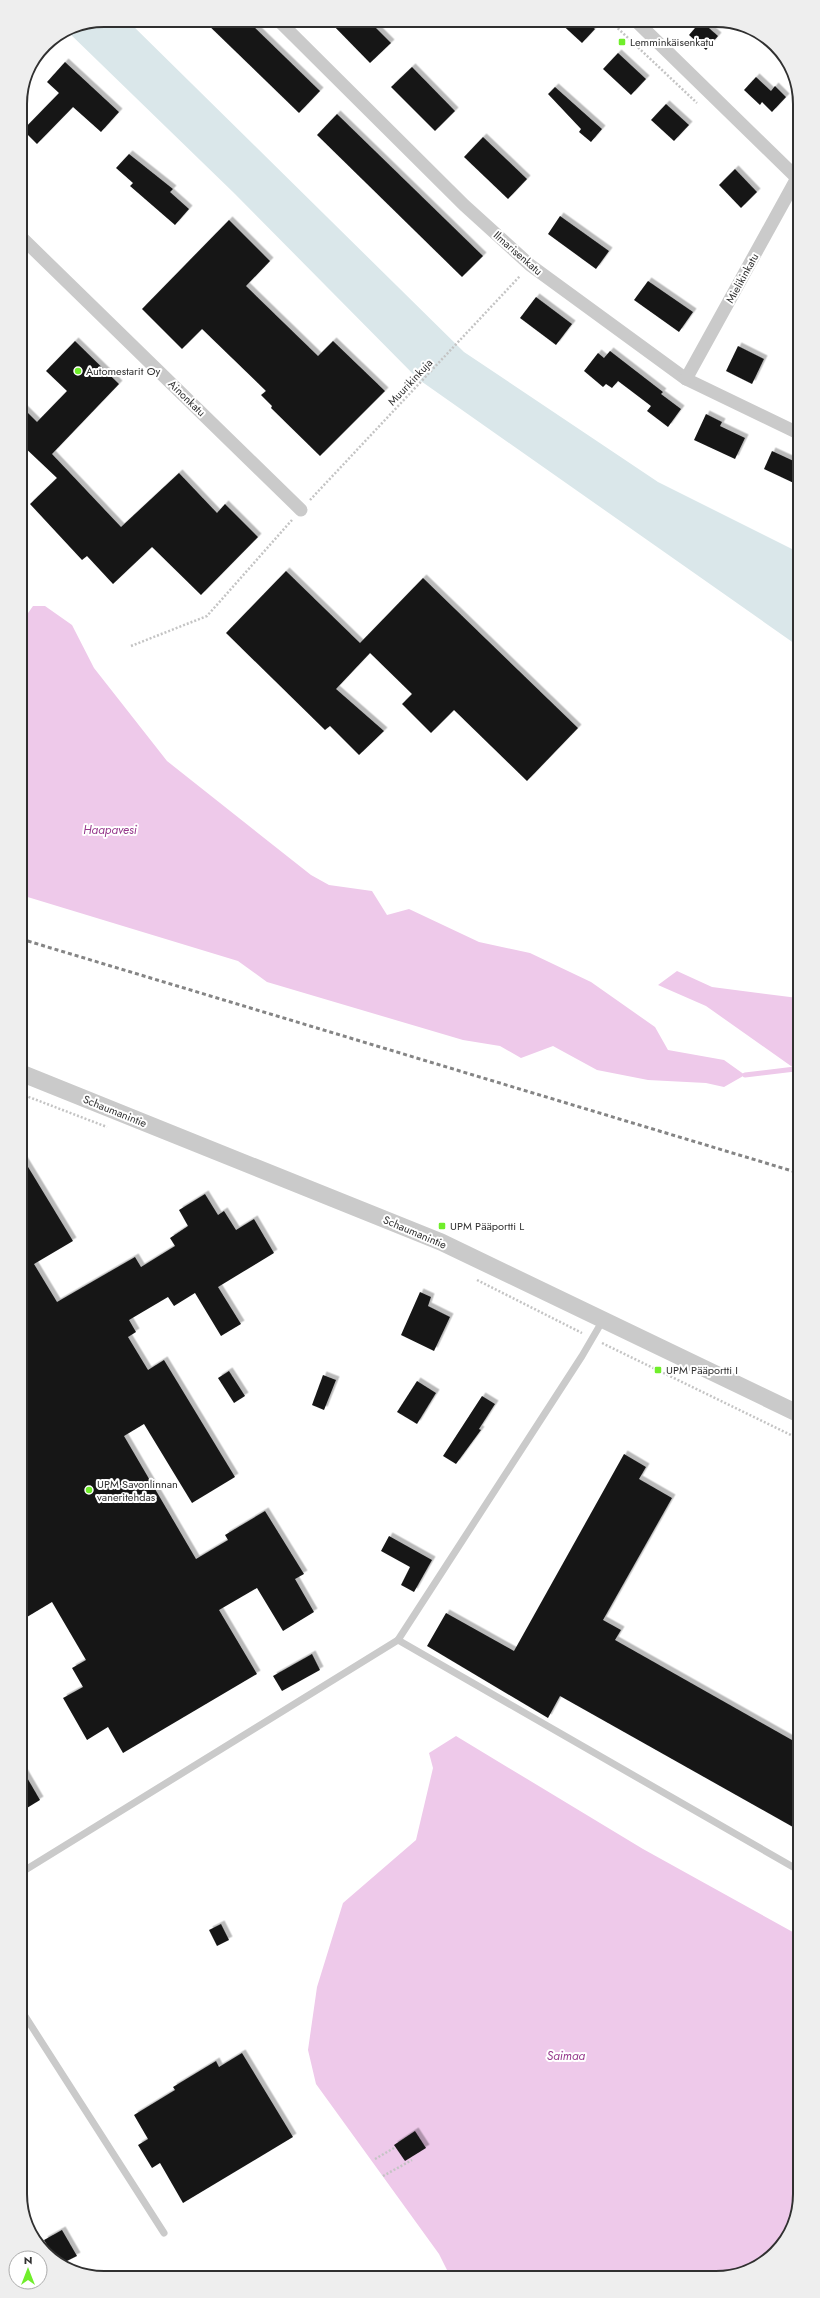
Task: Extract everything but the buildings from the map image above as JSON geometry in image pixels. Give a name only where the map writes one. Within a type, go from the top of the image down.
[{"type":"street","name":"Ilmarisenkatu","points":[[285,27],[464,205],[530,265],[686,379],[793,431]]},
{"type":"street","points":[[642,27],[793,174]]},
{"type":"street","name":"Mielikinkatu","points":[[686,379],[793,185]]},
{"type":"street","name":"Ainonkatu","points":[[27,243],[301,510]]},
{"type":"street","name":"Schaumanintie","points":[[27,1075],[441,1242],[793,1411]]},
{"type":"lane","points":[[27,1869],[398,1640],[604,1319]]},
{"type":"lane","points":[[398,1640],[793,1867]]},
{"type":"lane","points":[[27,2019],[164,2232]]},
{"type":"path","name":"Muurikinkuja","points":[[131,646],[207,616],[301,510],[530,265]]},
{"type":"path","points":[[27,1096],[111,1129]]},
{"type":"path","points":[[474,1278],[793,1436]]},
{"type":"path","points":[[375,2159],[394,2148]]},
{"type":"path","points":[[383,2176],[412,2160]]},
{"type":"shaded area","points":[[134,27],[464,352],[658,482],[793,550],[793,642],[418,379],[235,194],[71,35],[89,28]]},
{"type":"water","name":"Haapavesi","points":[[33,606],[45,606],[72,625],[94,668],[167,761],[311,875],[329,885],[372,891],[387,915],[409,909],[479,942],[530,953],[591,982],[655,1027],[668,1050],[724,1060],[745,1075],[724,1087],[706,1083],[648,1080],[597,1070],[553,1046],[521,1058],[500,1046],[463,1040],[267,982],[238,961],[27,897],[27,614]]},
{"type":"water","points":[[677,971],[712,987],[793,997],[793,1067],[706,1006],[658,985]]},
{"type":"water","name":"Saimaa","points":[[456,1736],[643,1849],[793,1932],[792,2209],[783,2233],[771,2249],[755,2261],[736,2268],[716,2271],[448,2271],[439,2254],[316,2084],[308,2050],[317,1987],[343,1903],[416,1840],[433,1768],[429,1753]]},
{"type":"waterway","points":[[745,1075],[793,1069]]},
{"type":"railway","points":[[27,941],[793,1171]]},
{"type":"place","name":"Lemminkäisenkatu","points":[[622,42]]},
{"type":"place","name":"Automestarit Oy","points":[[78,371]]},
{"type":"place","name":"UPM Pääportti L","points":[[442,1226]]},
{"type":"place","name":"UPM Pääportti I","points":[[658,1370]]},
{"type":"place","name":"UPM Savonlinnan vaneritehdas","points":[[89,1490]]}]
